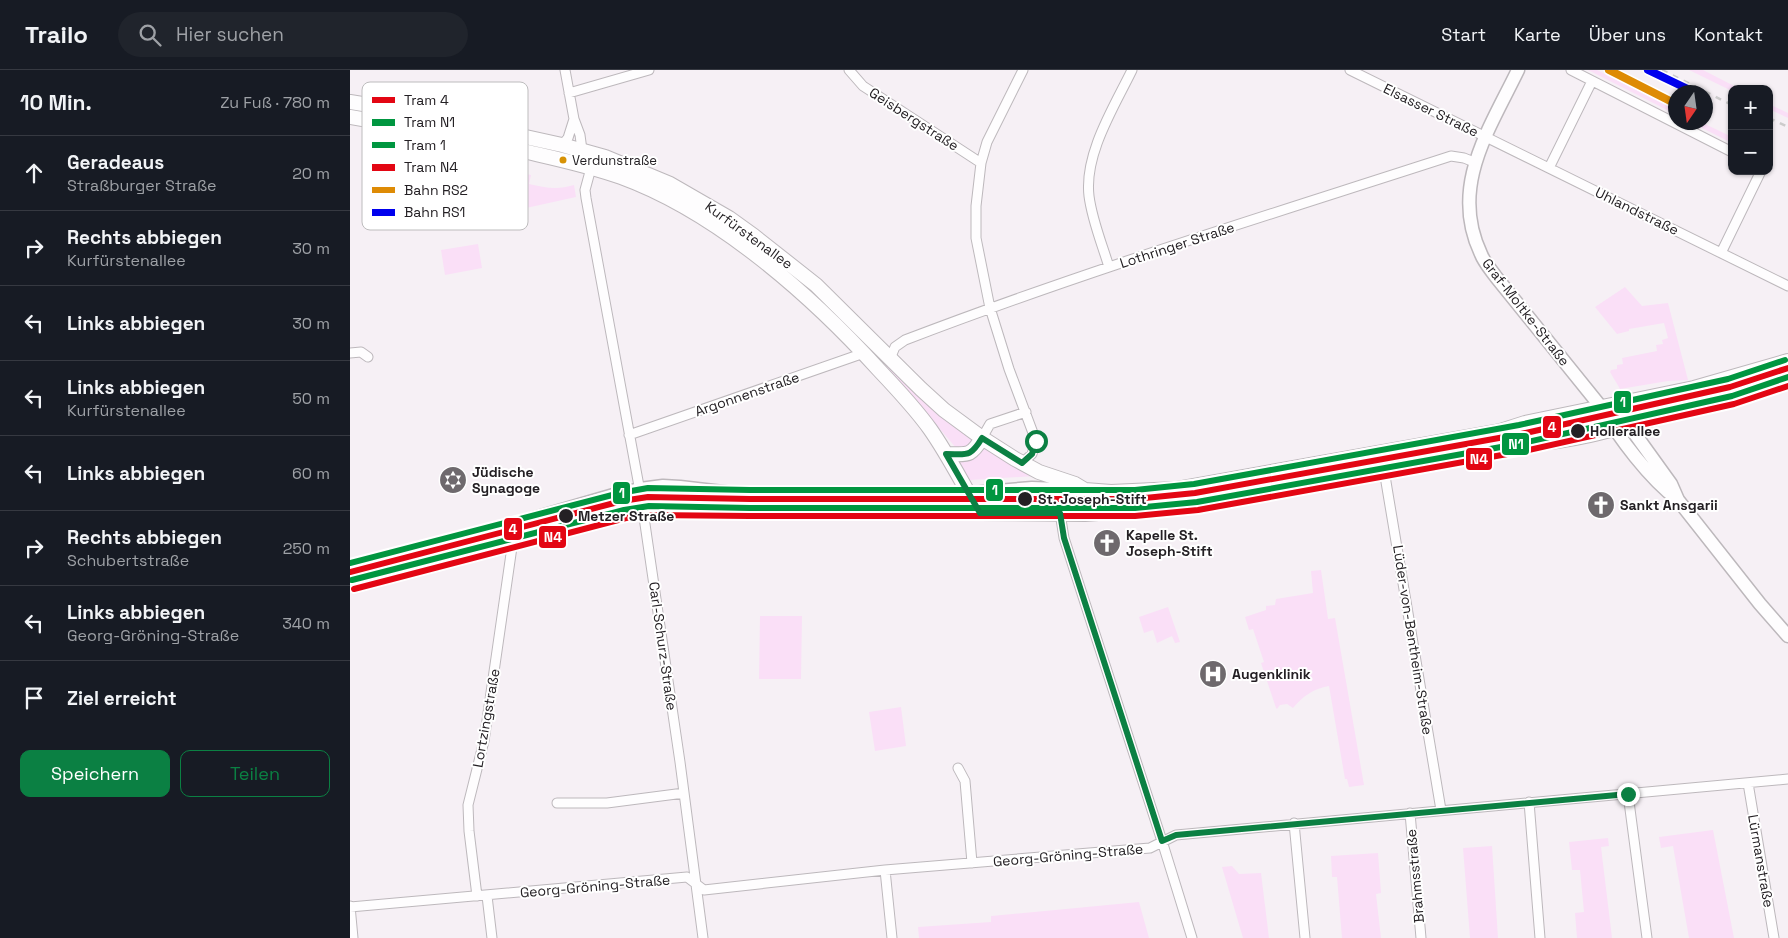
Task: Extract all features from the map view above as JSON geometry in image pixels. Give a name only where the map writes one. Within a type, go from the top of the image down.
[{"type":"main road","name":"Graf-Moltke-Straße","points":[[1518,70],[1474,162],[1470,184],[1469,209],[1473,235],[1482,256],[1496,277],[1601,406]]},
{"type":"main road","name":"Kurfürstenallee","points":[[528,138],[582,150],[633,167],[670,184],[729,218],[816,285],[944,410],[982,438],[1022,463],[1039,472],[1075,484],[1085,490],[1111,492],[1176,489],[1500,431],[1525,423],[1601,406],[1694,388],[1788,361]]},
{"type":"main road","name":"Kurfürstenallee","points":[[528,153],[621,177],[649,189],[693,212],[734,239],[799,290],[864,353],[912,407],[946,454],[980,513]]},
{"type":"main road","points":[[350,567],[507,526],[617,494],[684,506],[778,506],[980,513],[1085,514],[1151,510],[1528,444],[1546,443],[1621,427],[1739,395],[1788,379]]},
{"type":"main road","points":[[1601,406],[1671,484],[1678,500],[1760,604],[1788,636]]},
{"type":"main road","points":[[946,454],[969,454],[975,450],[982,438]]},
{"type":"main road","points":[[350,580],[510,539],[546,535],[641,499],[666,486],[750,494],[936,496],[1032,488],[1085,490]]},
{"type":"street","points":[[565,70],[582,150]]},
{"type":"street","points":[[569,93],[650,70]]},
{"type":"street","name":"Geisbergstraße","points":[[849,70],[863,86],[981,163]]},
{"type":"street","points":[[1022,463],[1032,454],[1036,441],[1009,369],[990,308],[976,238],[976,206],[981,163],[987,142],[1023,70]]},
{"type":"street","points":[[1109,267],[1093,215],[1089,194],[1090,166],[1099,137],[1132,70]]},
{"type":"street","name":"Elsasser Straße","points":[[1350,70],[1486,137]]},
{"type":"street","points":[[1570,70],[1728,150]]},
{"type":"street","points":[[1550,168],[1592,81]]},
{"type":"street","points":[[562,145],[568,138],[574,119]]},
{"type":"street","name":"Uhlandstraße","points":[[1486,137],[1788,286]]},
{"type":"street","name":"Lothringer Straße","points":[[890,359],[895,347],[905,340],[1109,267],[1452,156],[1474,162]]},
{"type":"street","points":[[591,168],[585,190],[586,198],[641,499]]},
{"type":"street","points":[[1721,253],[1759,175]]},
{"type":"street","points":[[350,353],[361,352],[368,357]]},
{"type":"street","name":"Argonnenstraße","points":[[629,435],[864,353]]},
{"type":"street","points":[[982,438],[990,424],[1026,412]]},
{"type":"street","name":"Lüder-von-Bentheim-Straße","points":[[1384,470],[1441,810]]},
{"type":"street","name":"Carl-Schurz-Straße","points":[[641,499],[703,938]]},
{"type":"street","points":[[1060,513],[1064,538],[1192,938]]},
{"type":"street","name":"Lortzingstraße","points":[[477,896],[468,805],[484,741],[512,547],[510,539]]},
{"type":"street","points":[[958,768],[965,781],[972,863]]},
{"type":"street","name":"Georg-Gröning-Straße","points":[[350,906],[487,896],[687,877],[704,890],[885,870],[1150,848],[1176,835],[1788,779]]},
{"type":"street","name":"Lürmanstraße","points":[[1748,783],[1774,938]]},
{"type":"street","points":[[557,803],[607,803],[684,793]]},
{"type":"street","points":[[1628,794],[1647,938]]},
{"type":"street","points":[[1529,802],[1540,938]]},
{"type":"street","name":"Brahmsstraße","points":[[1410,813],[1421,938]]},
{"type":"street","points":[[1294,823],[1305,938]]},
{"type":"street","points":[[885,870],[892,938]]},
{"type":"street","points":[[487,896],[492,938]]},
{"type":"street","points":[[350,906],[353,938]]},
{"type":"shaded area","points":[[1588,70],[1597,70],[1668,106],[1668,110]]},
{"type":"shaded area","points":[[1689,70],[1703,70],[1732,85],[1728,85],[1728,89]]},
{"type":"shaded area","points":[[1773,106],[1788,113],[1788,118],[1773,111]]},
{"type":"shaded area","points":[[1713,128],[1728,135],[1728,141],[1706,130],[1713,130]]},
{"type":"shaded area","points":[[528,174],[531,175],[529,184],[557,188],[574,185],[576,197],[528,208]]},
{"type":"shaded area","points":[[478,244],[482,268],[445,275],[441,250]]},
{"type":"shaded area","points":[[1625,287],[1642,306],[1668,303],[1688,380],[1668,381],[1620,389],[1610,372],[1617,369],[1617,365],[1623,364],[1622,358],[1657,351],[1656,345],[1663,344],[1662,340],[1668,338],[1664,323],[1629,329],[1629,331],[1617,334],[1595,307]]},
{"type":"shaded area","points":[[864,342],[971,437],[973,442],[971,446],[957,449],[896,378],[862,344]]},
{"type":"shaded area","points":[[983,446],[1035,476],[970,480],[955,458]]},
{"type":"shaded area","points":[[1321,570],[1328,619],[1335,618],[1364,785],[1349,787],[1347,779],[1345,779],[1329,686],[1309,694],[1293,708],[1287,704],[1280,705],[1277,709],[1261,663],[1264,662],[1253,629],[1249,630],[1245,617],[1266,610],[1266,606],[1275,605],[1276,599],[1313,593],[1311,571]]},
{"type":"shaded area","points":[[1168,607],[1180,642],[1175,643],[1172,636],[1157,643],[1153,630],[1144,633],[1139,617]]},
{"type":"shaded area","points":[[760,616],[802,616],[801,679],[759,679]]},
{"type":"shaded area","points":[[901,707],[906,746],[875,751],[869,712]]},
{"type":"shaded area","points":[[1713,830],[1734,938],[1689,938],[1673,846],[1661,848],[1659,837]]},
{"type":"shaded area","points":[[1608,838],[1609,846],[1601,847],[1612,938],[1577,938],[1575,913],[1584,912],[1580,870],[1572,870],[1569,842]]},
{"type":"shaded area","points":[[1492,846],[1498,938],[1470,938],[1463,848]]},
{"type":"shaded area","points":[[1378,853],[1381,893],[1376,894],[1381,938],[1342,938],[1337,877],[1332,877],[1331,856]]},
{"type":"shaded area","points":[[1232,866],[1239,874],[1261,873],[1269,938],[1243,938],[1222,867]]},
{"type":"shaded area","points":[[1139,902],[1149,938],[919,938],[918,927],[991,922],[991,916]]},
{"type":"railway","points":[[1662,70],[1728,103]]},
{"type":"railway","points":[[1773,120],[1788,127]]},
{"type":"tram line","name":"1","points":[[350,563],[620,493],[648,488],[750,490],[1135,490],[1194,484],[1519,425],[1728,379],[1785,360]]},
{"type":"tram line","name":"4","points":[[350,572],[622,501],[648,497],[750,499],[1135,499],[1195,493],[1521,434],[1730,387],[1788,368]]},
{"type":"tram line","name":"N1","points":[[352,580],[624,510],[649,506],[750,508],[1135,508],[1197,502],[1523,443],[1732,396],[1788,377]]},
{"type":"tram line","name":"N4","points":[[354,589],[626,518],[649,515],[1135,516],[1198,510],[1524,451],[1734,404],[1788,386]]},
{"type":"rail line","name":"RS2","points":[[1609,70],[1668,100]]},
{"type":"rail line","name":"RS1","points":[[1648,70],[1679,85]]},
{"type":"place","name":"Verdunstraße","points":[[563,160]]},
{"type":"place","name":"Hollerallee","points":[[1578,431]]},
{"type":"place","name":"Jüdische Synagoge","points":[[453,480]]},
{"type":"place","name":"St. Joseph-Stift","points":[[1025,499]]},
{"type":"place","name":"Sankt Ansgarii","points":[[1601,505]]},
{"type":"place","name":"Metzer Straße","points":[[566,516]]},
{"type":"place","name":"Kapelle St. Joseph-Stift","points":[[1107,543]]},
{"type":"place","name":"Augenklinik","points":[[1213,674]]},
{"type":"route","points":[[1036,441],[1032,454],[1022,463],[982,438],[975,450],[969,454],[946,454],[980,513],[1060,513],[1064,538],[1162,841],[1176,835],[1294,823],[1628,794]]}]
